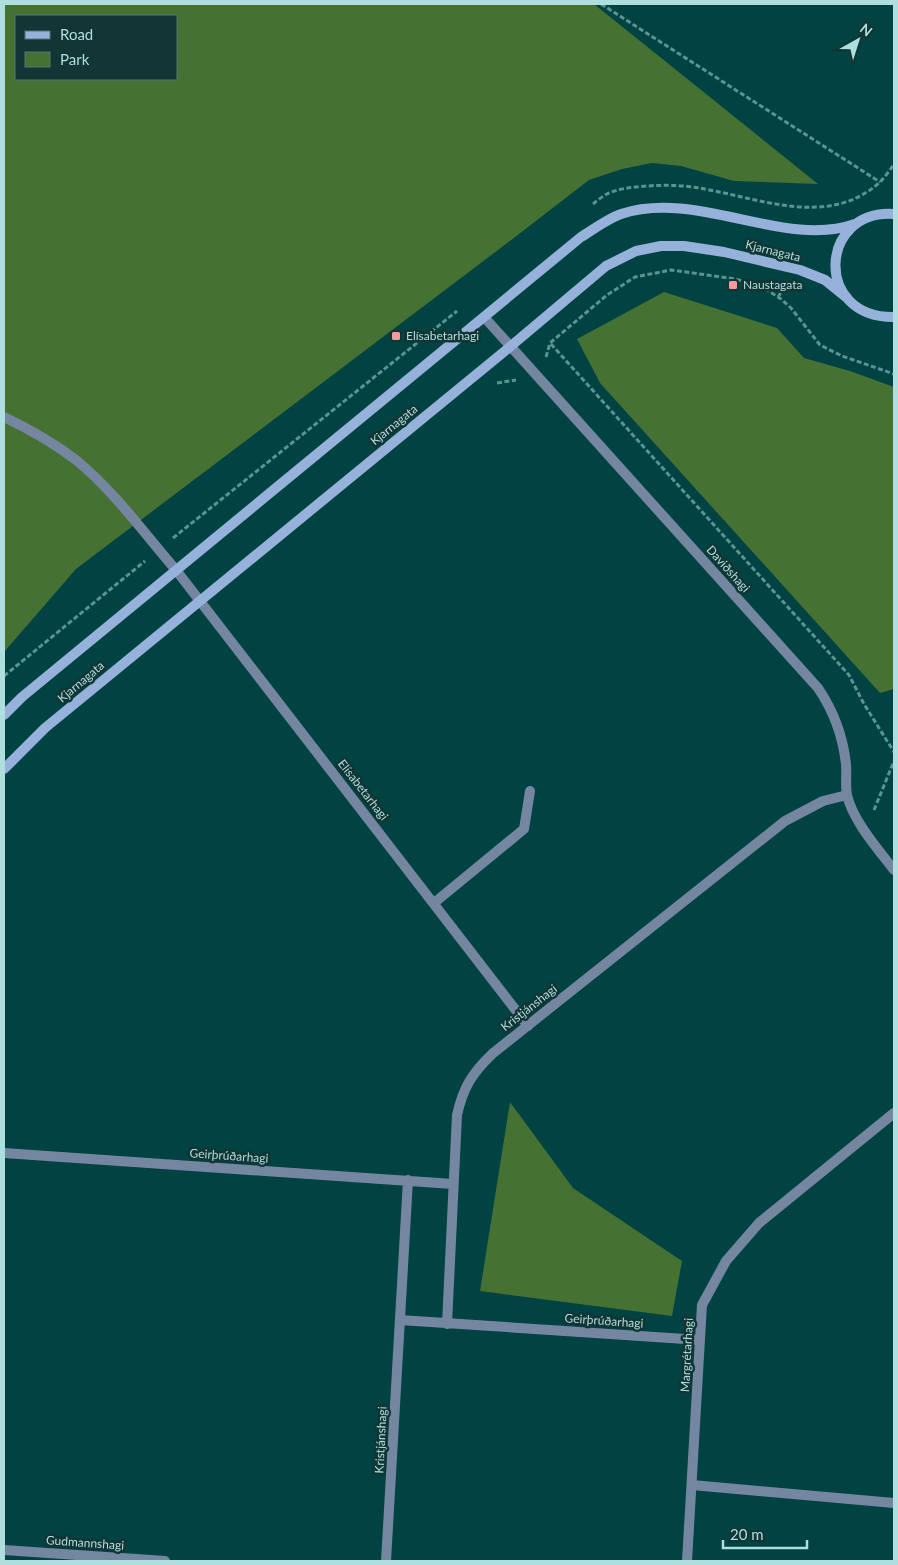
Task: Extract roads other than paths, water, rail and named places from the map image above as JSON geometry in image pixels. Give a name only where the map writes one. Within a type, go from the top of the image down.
[{"type":"street","name":"Kjarnagata","points":[[4,715],[22,697],[176,570],[582,237],[605,222],[622,214],[665,208],[711,213],[798,229],[826,231],[841,229],[868,217],[884,213],[894,214]]},
{"type":"street","points":[[846,297],[838,283],[835,267],[837,251],[844,236],[855,224]]},
{"type":"street","name":"Kjarnagata","points":[[4,769],[45,728],[512,346],[606,266],[636,251],[661,246],[684,246],[724,252],[800,270],[825,280],[859,309],[876,316],[894,317]]},
{"type":"street","name":"Daviðshagi","points":[[485,318],[818,688],[828,703],[839,734],[846,762],[847,795],[865,831],[894,870]]},
{"type":"street","name":"Elísabetarhagi","points":[[4,417],[28,429],[75,460],[105,487],[200,600],[528,1026]]},
{"type":"street","points":[[434,902],[524,829],[530,791]]},
{"type":"street","name":"Kristjánshagi","points":[[447,1324],[457,1115],[460,1099],[478,1068],[492,1054],[785,821],[823,801],[847,795]]},
{"type":"street","name":"Margrétarhagi","points":[[687,1561],[702,1305],[726,1261],[759,1223],[894,1113]]},
{"type":"street","name":"Geirþrúðarhagi","points":[[4,1154],[453,1184]]},
{"type":"street","name":"Kristjánshagi","points":[[386,1561],[408,1180]]},
{"type":"street","points":[[400,1320],[447,1324]]},
{"type":"street","name":"Geirþrúðarhagi","points":[[447,1324],[700,1340]]},
{"type":"street","points":[[692,1485],[894,1503]]},
{"type":"street","name":"Gudmannshagi","points":[[4,1550],[165,1561]]},
{"type":"place","name":"Naustagata","points":[[733,285]]},
{"type":"place","name":"Elísabetarhagi","points":[[396,336]]}]
